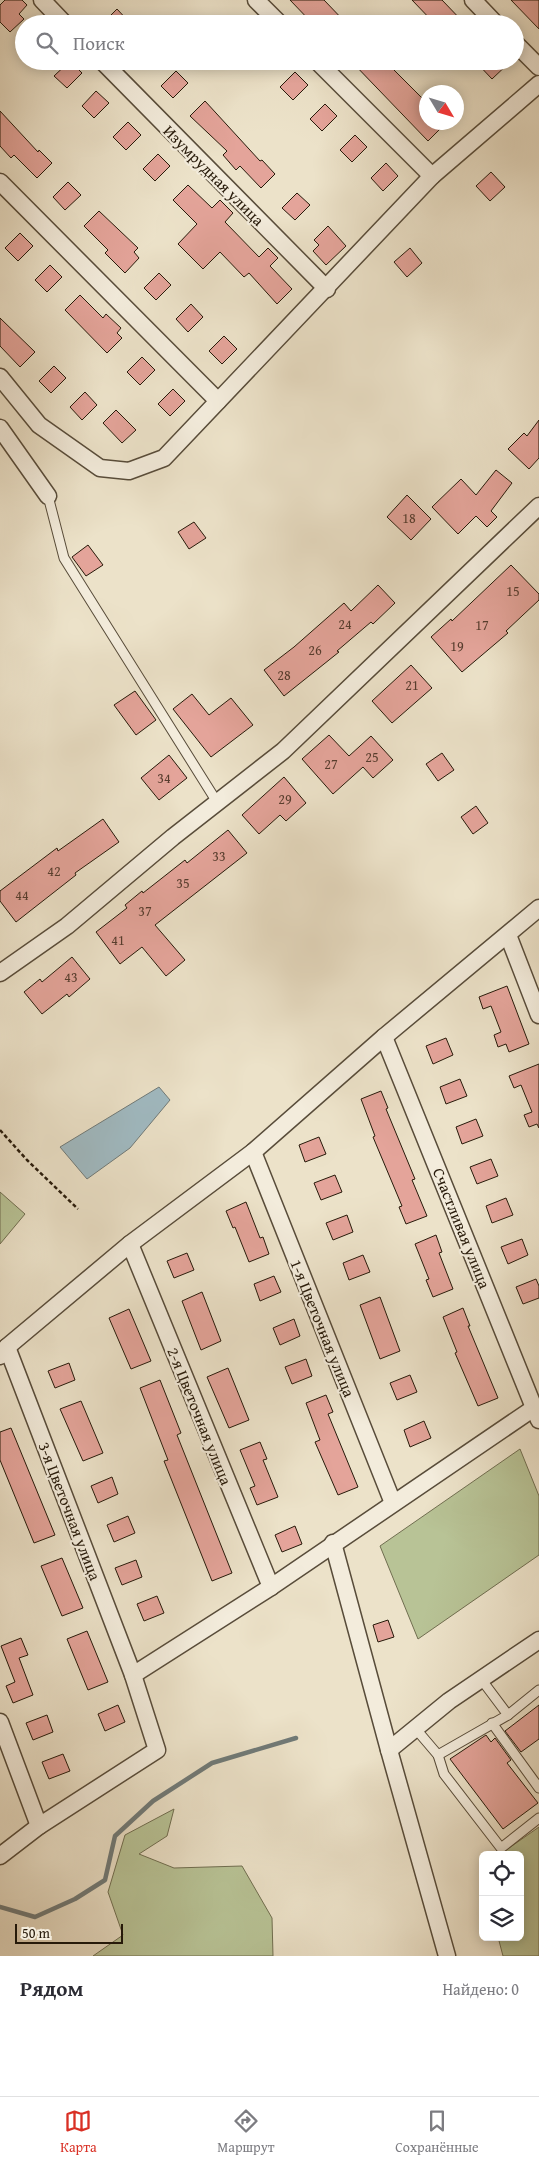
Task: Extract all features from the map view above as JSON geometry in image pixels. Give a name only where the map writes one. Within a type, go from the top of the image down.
[{"type":"street","points":[[42,0],[56,15]]},
{"type":"street","points":[[256,0],[271,15]]},
{"type":"street","points":[[473,0],[487,15]]},
{"type":"street","points":[[524,52],[539,66]]},
{"type":"street","name":"Изумрудная улица","points":[[111,70],[327,288]]},
{"type":"street","points":[[326,70],[432,176]]},
{"type":"street","points":[[0,377],[39,424],[100,468],[128,471],[164,458],[432,176],[539,84]]},
{"type":"street","points":[[0,182],[218,401]]},
{"type":"street","points":[[0,428],[48,496]]},
{"type":"street","points":[[0,974],[67,926],[217,802],[283,751],[539,506]]},
{"type":"street","points":[[4,1352],[130,1244],[253,1152],[384,1037],[539,908]]},
{"type":"street","points":[[508,935],[539,1016]]},
{"type":"street","name":"Счастливая улица","points":[[384,1037],[537,1414]]},
{"type":"street","name":"1-я Цветочная улица","points":[[253,1152],[393,1503]]},
{"type":"street","name":"2-я Цветочная улица","points":[[130,1244],[271,1587]]},
{"type":"street","name":"3-я Цветочная улица","points":[[4,1352],[132,1674],[157,1750],[39,1826]]},
{"type":"street","points":[[132,1674],[271,1587],[393,1503],[537,1414]]},
{"type":"street","points":[[333,1543],[388,1750],[447,1956]]},
{"type":"street","points":[[388,1750],[449,1700],[539,1640]]},
{"type":"street","points":[[0,1722],[39,1826],[0,1856]]},
{"type":"lane","points":[[48,496],[64,558],[217,802]]},
{"type":"lane","points":[[481,1679],[508,1715]]},
{"type":"lane","points":[[438,1755],[508,1715],[539,1690]]},
{"type":"lane","points":[[492,1723],[539,1788]]},
{"type":"lane","points":[[415,1728],[438,1755],[444,1774],[501,1848],[539,1818]]},
{"type":"path","points":[[0,1130],[27,1160],[78,1209]]},
{"type":"green space","points":[[0,1192],[25,1214],[0,1244]]},
{"type":"green space","points":[[520,1449],[539,1496],[539,1555],[418,1639],[380,1546]]},
{"type":"green space","points":[[174,1809],[167,1836],[139,1854],[174,1868],[242,1866],[272,1918],[273,1956],[93,1956],[123,1935],[108,1892],[125,1835]]},
{"type":"green space","points":[[539,1827],[539,1956],[503,1956],[499,1941],[524,1941],[524,1851],[505,1851]]},
{"type":"water","points":[[159,1087],[170,1100],[130,1148],[87,1179],[60,1147]]},
{"type":"building","points":[[5,0],[22,0],[27,5],[20,15],[15,15],[15,27],[10,32],[0,22],[0,5]]},
{"type":"building","points":[[290,0],[324,0],[338,15],[304,15]]},
{"type":"building","points":[[412,0],[442,0],[456,15],[426,15]]},
{"type":"building","points":[[511,0],[539,0],[539,29]]},
{"type":"building","points":[[117,9],[123,15],[111,15]]},
{"type":"building","points":[[60,70],[79,70],[82,73],[67,88],[54,76]]},
{"type":"building","points":[[360,70],[394,70],[419,95],[419,130],[439,130],[428,141]]},
{"type":"building","points":[[484,70],[502,70],[492,79]]},
{"type":"building","points":[[176,71],[188,83],[173,98],[161,86]]},
{"type":"building","points":[[295,72],[308,85],[293,100],[280,87]]},
{"type":"building","points":[[96,91],[109,103],[94,118],[82,106]]},
{"type":"building","points":[[205,101],[260,161],[262,160],[275,174],[261,188],[240,166],[236,170],[223,155],[227,151],[190,116]]},
{"type":"building","points":[[325,104],[337,116],[322,131],[310,119]]},
{"type":"building","points":[[0,111],[38,152],[39,150],[52,163],[37,178],[14,155],[11,158],[0,146]]},
{"type":"building","points":[[128,122],[141,135],[126,150],[113,137]]},
{"type":"building","points":[[355,135],[367,147],[352,162],[340,150]]},
{"type":"building","points":[[158,154],[170,166],[155,181],[143,169]]},
{"type":"building","points":[[386,163],[398,176],[383,191],[371,178]]},
{"type":"building","points":[[491,172],[505,187],[490,201],[476,186]]},
{"type":"building","points":[[68,182],[81,195],[65,210],[53,197]]},
{"type":"building","points":[[188,185],[212,208],[220,200],[233,213],[225,222],[259,257],[268,248],[278,258],[270,266],[292,289],[277,304],[249,273],[244,277],[220,252],[203,269],[178,244],[197,224],[173,200]]},
{"type":"building","points":[[297,193],[310,205],[295,220],[282,208]]},
{"type":"building","points":[[99,211],[138,248],[134,252],[139,258],[125,273],[105,253],[108,250],[84,226]]},
{"type":"building","points":[[328,226],[346,246],[326,265],[313,251],[319,245],[314,240]]},
{"type":"building","points":[[20,233],[33,246],[18,261],[5,248]]},
{"type":"building","points":[[410,248],[422,263],[407,277],[394,262]]},
{"type":"building","points":[[50,265],[62,277],[47,292],[35,280]]},
{"type":"building","points":[[159,273],[171,285],[156,300],[144,288]]},
{"type":"building","points":[[80,295],[103,318],[106,314],[121,328],[117,333],[122,338],[107,353],[65,310]]},
{"type":"building","points":[[191,304],[203,317],[188,332],[176,319]]},
{"type":"building","points":[[0,318],[35,352],[20,367],[0,346]]},
{"type":"building","points":[[224,336],[237,349],[222,364],[209,351]]},
{"type":"building","points":[[142,357],[155,370],[140,385],[127,372]]},
{"type":"building","points":[[54,366],[66,378],[51,393],[39,381]]},
{"type":"building","points":[[173,389],[185,401],[170,416],[158,404]]},
{"type":"building","points":[[85,392],[97,405],[82,420],[70,407]]},
{"type":"building","points":[[116,410],[136,430],[122,443],[103,423]]},
{"type":"building","points":[[539,420],[539,458],[529,469],[508,449],[524,433],[527,436]]},
{"type":"building","points":[[496,470],[512,483],[491,511],[497,517],[487,527],[476,516],[458,534],[432,507],[461,479],[476,495]]},
{"type":"building","points":[[407,495],[431,519],[411,540],[387,517]]},
{"type":"building","points":[[194,522],[206,538],[189,549],[178,532]]},
{"type":"building","points":[[88,545],[103,565],[86,576],[72,557]]},
{"type":"building","points":[[511,565],[539,594],[539,600],[506,631],[508,633],[462,672],[431,637],[451,619],[452,621]]},
{"type":"building","points":[[378,585],[395,603],[373,624],[371,622],[337,651],[339,652],[284,696],[264,670],[294,647],[344,603],[351,611]]},
{"type":"building","points":[[411,665],[432,688],[392,723],[372,701]]},
{"type":"building","points":[[135,691],[156,720],[136,735],[114,705]]},
{"type":"building","points":[[192,694],[209,715],[231,698],[253,725],[211,757],[173,709]]},
{"type":"building","points":[[329,735],[349,756],[371,736],[393,760],[373,778],[363,767],[333,794],[302,759]]},
{"type":"building","points":[[442,753],[454,770],[438,781],[426,764]]},
{"type":"building","points":[[169,755],[187,778],[159,800],[141,778]]},
{"type":"building","points":[[284,777],[306,803],[286,821],[280,815],[259,834],[242,815]]},
{"type":"building","points":[[476,806],[488,823],[473,834],[461,817]]},
{"type":"building","points":[[103,819],[119,842],[75,873],[76,875],[16,922],[0,901],[0,891],[57,848],[58,851]]},
{"type":"building","points":[[228,830],[247,853],[155,925],[185,960],[166,976],[142,947],[120,964],[96,932],[127,908],[125,905],[142,891],[143,893],[185,860],[187,863]]},
{"type":"building","points":[[72,957],[90,979],[69,997],[67,994],[42,1014],[24,992],[40,979],[42,982]]},
{"type":"building","points":[[507,986],[529,1044],[509,1052],[506,1044],[498,1047],[494,1035],[501,1032],[491,1006],[483,1009],[479,997]]},
{"type":"building","points":[[446,1038],[453,1055],[433,1064],[426,1046]]},
{"type":"building","points":[[539,1064],[539,1128],[537,1124],[529,1127],[524,1115],[532,1112],[521,1085],[514,1088],[509,1076]]},
{"type":"building","points":[[460,1079],[467,1096],[446,1104],[440,1087]]},
{"type":"building","points":[[381,1091],[388,1108],[386,1109],[415,1179],[412,1180],[427,1216],[406,1224],[399,1207],[402,1206],[373,1137],[375,1136],[361,1099]]},
{"type":"building","points":[[476,1119],[483,1136],[462,1144],[456,1127]]},
{"type":"building","points":[[319,1137],[326,1154],[305,1162],[299,1145]]},
{"type":"building","points":[[491,1159],[498,1176],[477,1184],[470,1167]]},
{"type":"building","points":[[335,1175],[342,1192],[321,1200],[314,1183]]},
{"type":"building","points":[[506,1198],[513,1215],[492,1223],[486,1206]]},
{"type":"building","points":[[246,1202],[260,1238],[263,1237],[269,1254],[249,1262],[235,1227],[233,1228],[226,1211]]},
{"type":"building","points":[[347,1215],[353,1232],[333,1240],[326,1223]]},
{"type":"building","points":[[436,1235],[442,1252],[439,1253],[453,1289],[433,1297],[426,1280],[429,1279],[415,1244]]},
{"type":"building","points":[[522,1239],[528,1255],[508,1264],[501,1247]]},
{"type":"building","points":[[187,1253],[194,1270],[174,1278],[167,1261]]},
{"type":"building","points":[[363,1255],[370,1272],[349,1280],[343,1263]]},
{"type":"building","points":[[274,1276],[281,1292],[260,1301],[254,1284]]},
{"type":"building","points":[[536,1279],[539,1286],[539,1298],[523,1304],[516,1287]]},
{"type":"building","points":[[202,1292],[221,1341],[201,1350],[182,1301]]},
{"type":"building","points":[[380,1297],[400,1351],[380,1359],[360,1305]]},
{"type":"building","points":[[463,1308],[470,1326],[468,1326],[498,1398],[478,1406],[455,1353],[457,1352],[443,1317]]},
{"type":"building","points":[[129,1309],[151,1361],[131,1369],[109,1318]]},
{"type":"building","points":[[294,1319],[300,1336],[280,1345],[273,1328]]},
{"type":"building","points":[[306,1359],[312,1376],[292,1384],[285,1367]]},
{"type":"building","points":[[69,1363],[75,1380],[55,1388],[48,1371]]},
{"type":"building","points":[[228,1368],[249,1420],[229,1428],[207,1377]]},
{"type":"building","points":[[410,1375],[417,1392],[397,1400],[390,1383]]},
{"type":"building","points":[[160,1380],[181,1433],[177,1435],[232,1573],[212,1581],[164,1461],[168,1460],[140,1388]]},
{"type":"building","points":[[326,1395],[333,1412],[328,1414],[358,1487],[338,1495],[315,1442],[320,1440],[306,1403]]},
{"type":"building","points":[[81,1401],[103,1453],[83,1461],[60,1409]]},
{"type":"building","points":[[424,1421],[431,1438],[410,1447],[404,1430]]},
{"type":"building","points":[[11,1428],[55,1535],[34,1543],[0,1460],[0,1432]]},
{"type":"building","points":[[260,1442],[267,1459],[263,1460],[278,1497],[257,1505],[250,1488],[255,1486],[240,1450]]},
{"type":"building","points":[[112,1477],[118,1494],[98,1503],[91,1486]]},
{"type":"building","points":[[128,1516],[135,1533],[114,1542],[107,1525]]},
{"type":"building","points":[[295,1526],[302,1544],[282,1552],[275,1535]]},
{"type":"building","points":[[62,1558],[83,1608],[62,1616],[41,1566]]},
{"type":"building","points":[[136,1560],[142,1577],[122,1585],[115,1568]]},
{"type":"building","points":[[157,1596],[164,1613],[144,1621],[137,1604]]},
{"type":"building","points":[[388,1620],[394,1637],[378,1642],[373,1625]]},
{"type":"building","points":[[87,1631],[108,1682],[88,1690],[67,1639]]},
{"type":"building","points":[[21,1638],[28,1655],[19,1658],[33,1695],[13,1703],[6,1686],[15,1682],[1,1646]]},
{"type":"building","points":[[118,1705],[125,1722],[105,1731],[98,1714]]},
{"type":"building","points":[[539,1705],[539,1739],[521,1752],[505,1731]]},
{"type":"building","points":[[47,1715],[53,1732],[33,1740],[26,1723]]},
{"type":"building","points":[[486,1735],[491,1742],[495,1738],[511,1760],[507,1763],[538,1803],[503,1829],[450,1759]]},
{"type":"building","points":[[63,1754],[70,1771],[49,1779],[42,1762]]},
{"type":"waterway","points":[[0,1907],[35,1917],[75,1899],[105,1880],[115,1836],[153,1801],[212,1763],[296,1738]]}]
